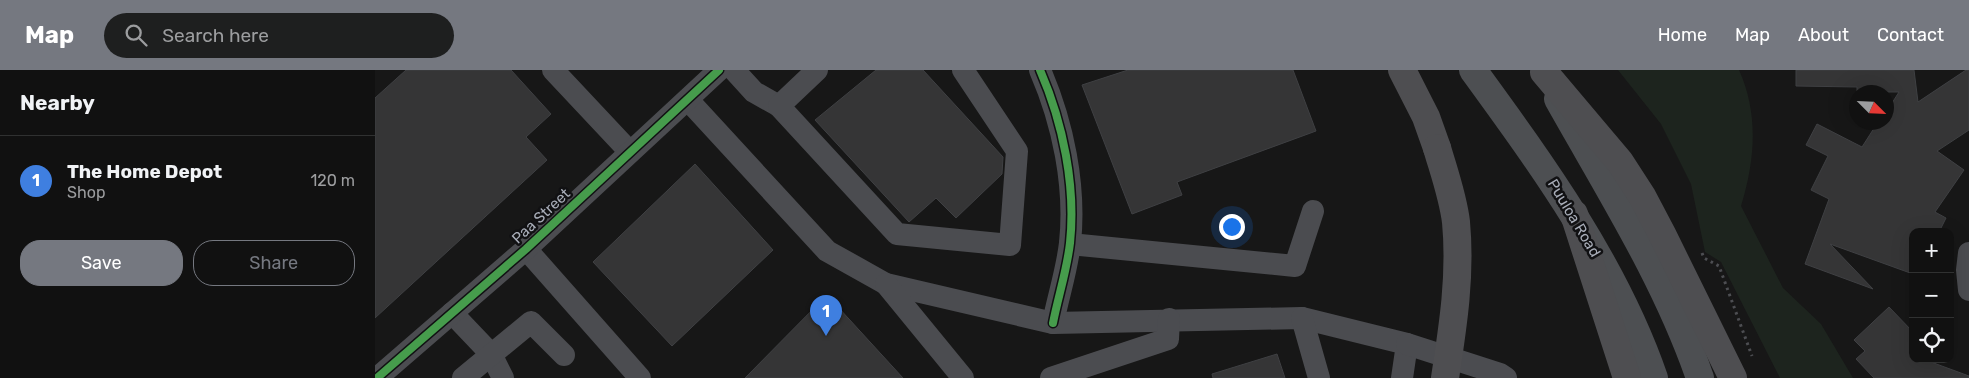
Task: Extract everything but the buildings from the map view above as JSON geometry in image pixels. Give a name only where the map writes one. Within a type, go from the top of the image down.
[{"type":"highway","points":[[1402,70],[1426,117],[1437,148],[1456,220],[1458,253],[1454,315],[1445,378]]},
{"type":"highway","points":[[1543,71],[1620,162],[1662,234],[1733,378]]},
{"type":"highway","points":[[1574,214],[1627,378]]},
{"type":"main road","name":"Puuloa Road","points":[[1473,70],[1574,214],[1621,300],[1654,378]]},
{"type":"main road","points":[[1543,71],[1640,243],[1692,355],[1700,378]]},
{"type":"street","points":[[553,70],[630,152]]},
{"type":"street","name":"Paa Street","points":[[377,378],[526,249],[719,70]]},
{"type":"street","points":[[734,70],[754,92],[779,106],[897,234],[1010,245],[1017,151],[963,70]]},
{"type":"street","points":[[779,106],[817,70]]},
{"type":"street","points":[[1040,70],[1057,115],[1065,150],[1069,186],[1069,244],[1053,323]]},
{"type":"street","points":[[688,100],[827,251],[886,284],[1053,323],[1169,319],[1302,318],[1407,344],[1471,372],[1506,378]]},
{"type":"street","points":[[1069,244],[1295,266],[1313,211]]},
{"type":"street","points":[[526,249],[640,378]]},
{"type":"street","points":[[1969,253],[1967,270],[1969,290]]},
{"type":"street","points":[[886,284],[963,378]]},
{"type":"street","points":[[452,313],[491,354],[503,378]]},
{"type":"street","points":[[1302,318],[1319,378]]},
{"type":"street","points":[[1051,378],[1168,339],[1169,319]]},
{"type":"street","points":[[463,378],[531,322],[564,355]]},
{"type":"street","points":[[1402,378],[1407,344]]},
{"type":"path","points":[[1719,266],[1753,359]]},
{"type":"shaded area","points":[[1618,70],[1739,70],[1750,103],[1753,138],[1746,189],[1741,206],[1783,288],[1821,324],[1853,378],[1780,378],[1721,262],[1705,252],[1691,184],[1661,124]]},
{"type":"cycle path","points":[[377,378],[526,249],[719,70]]},
{"type":"cycle path","points":[[1040,70],[1061,133],[1066,155],[1071,199],[1069,253],[1053,323]]},
{"type":"place","name":"The Home Depot","points":[[826,336]]}]
